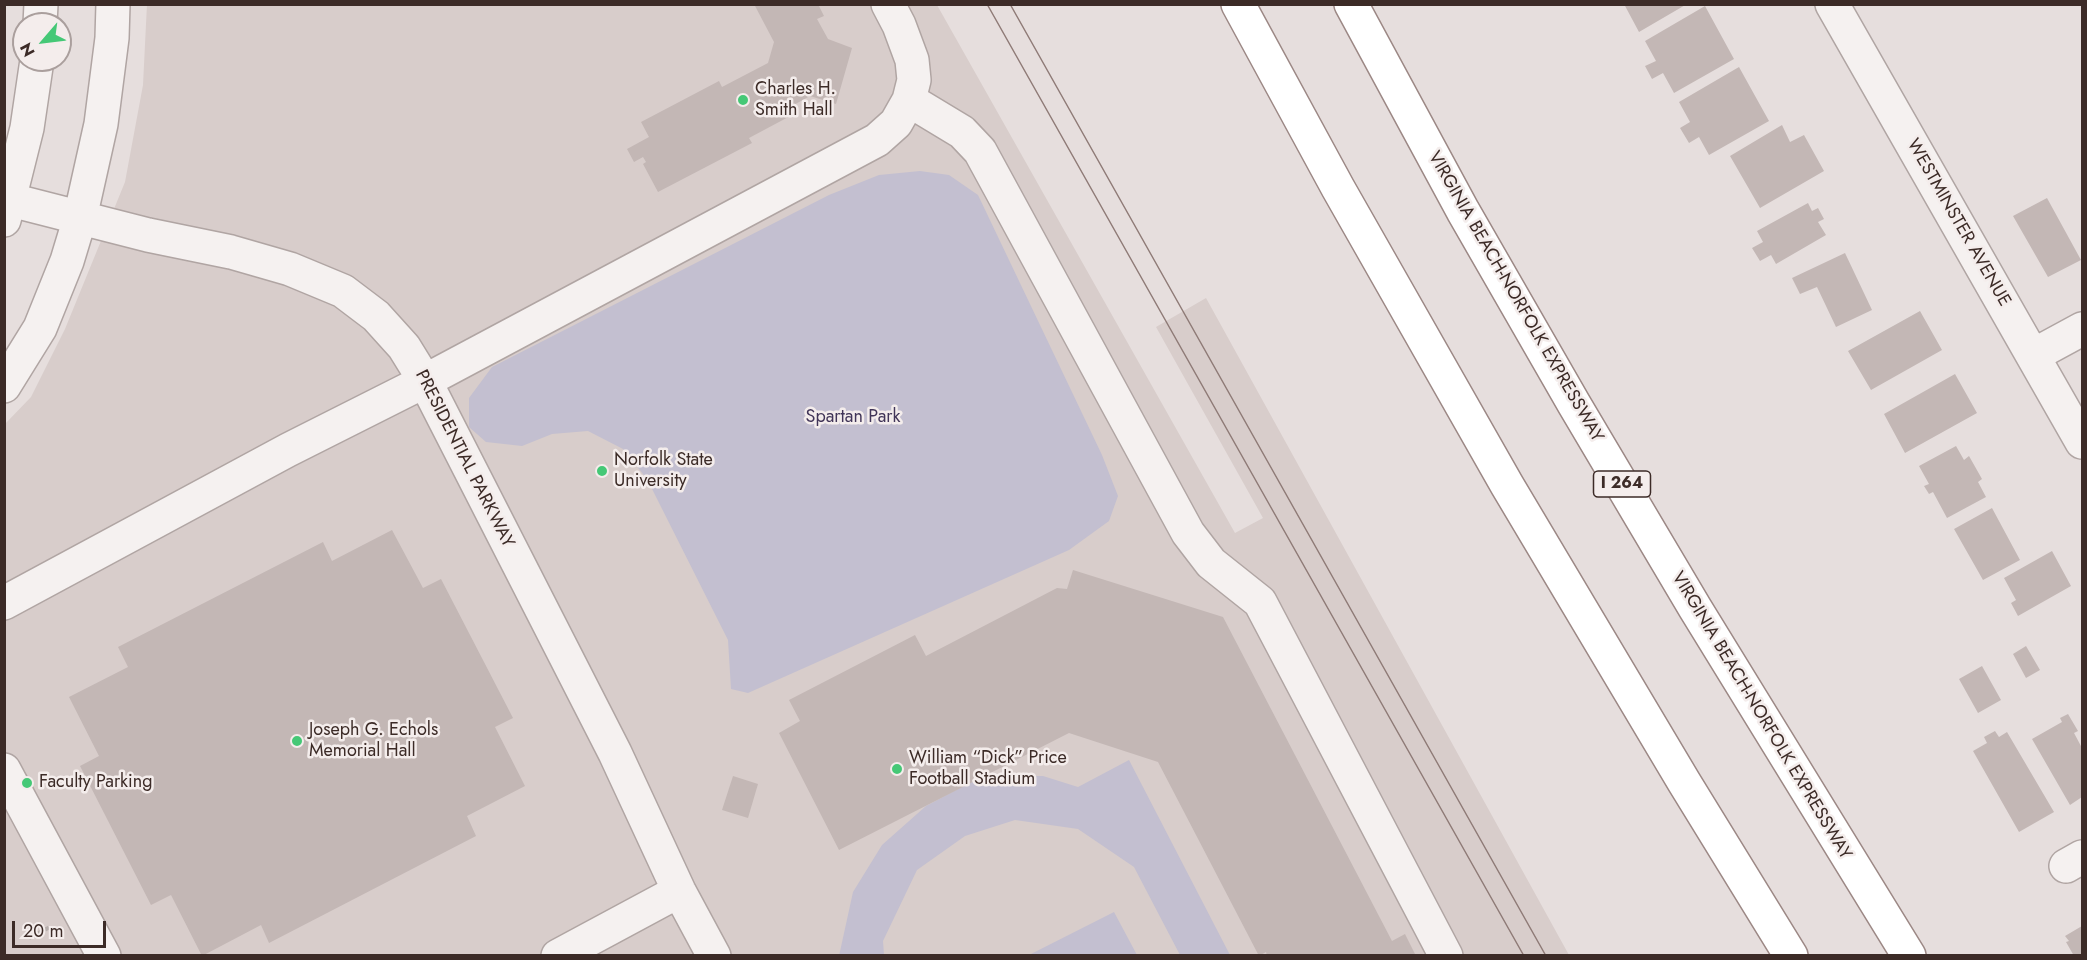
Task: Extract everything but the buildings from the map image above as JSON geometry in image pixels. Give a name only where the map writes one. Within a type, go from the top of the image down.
[{"type":"highway","points":[[1238,4],[1343,198],[1507,485],[1791,956]]},
{"type":"highway","name":"VIRGINIA BEACH-NORFOLK EXPRESSWAY","points":[[1351,4],[1463,211],[1574,404],[1735,674],[1909,956]]},
{"type":"street","points":[[4,386],[40,328],[68,261],[101,124],[112,38],[113,4]]},
{"type":"street","points":[[4,603],[288,450],[426,381],[877,140],[896,123],[909,100],[914,80],[912,60],[899,25],[888,4]]},
{"type":"street","name":"WESTMINSTER AVENUE","points":[[1832,4],[2082,442]]},
{"type":"street","points":[[8,210],[27,128],[35,72]]},
{"type":"street","points":[[909,100],[962,132],[980,151],[1188,533],[1211,563],[1260,602],[1446,956]]},
{"type":"street","name":"PRESIDENTIAL PARKWAY","points":[[8,210],[80,218],[241,254],[290,268],[343,291],[376,316],[404,347],[426,381],[615,753],[679,891],[714,956]]},
{"type":"street","points":[[2034,355],[2082,329]]},
{"type":"street","points":[[4,770],[104,956]]},
{"type":"street","points":[[558,956],[679,891]]},
{"type":"shaded area","name":"Norfolk State University","points":[[147,4],[937,5],[1235,533],[1263,518],[1156,327],[1206,298],[1569,955],[5,956],[5,424],[31,397],[65,329],[125,182],[143,85]]},
{"type":"green space","name":"Spartan Park","points":[[920,171],[949,175],[978,195],[1102,455],[1118,496],[1109,521],[1069,550],[748,693],[731,689],[728,640],[647,479],[623,449],[588,431],[552,434],[522,446],[486,442],[469,427],[469,398],[492,367],[829,195],[879,175]]},
{"type":"green space","points":[[1129,760],[1230,955],[1180,955],[1134,867],[1078,829],[1015,820],[965,836],[917,870],[883,941],[884,955],[839,956],[853,892],[882,845],[926,806],[983,776],[1043,776],[1078,787]]},
{"type":"green space","points":[[1114,912],[1137,955],[1029,955]]},
{"type":"tram line","points":[[987,4],[1524,956]]},
{"type":"tram line","points":[[1010,4],[1546,956]]},
{"type":"place","name":"Charles H. Smith Hall","points":[[743,100]]},
{"type":"place","name":"Norfolk State University","points":[[602,471]]},
{"type":"place","name":"Joseph G. Echols Memorial Hall","points":[[297,741]]},
{"type":"place","name":"William “Dick” Price Football Stadium","points":[[897,769]]},
{"type":"place","name":"Faculty Parking","points":[[27,783]]}]
